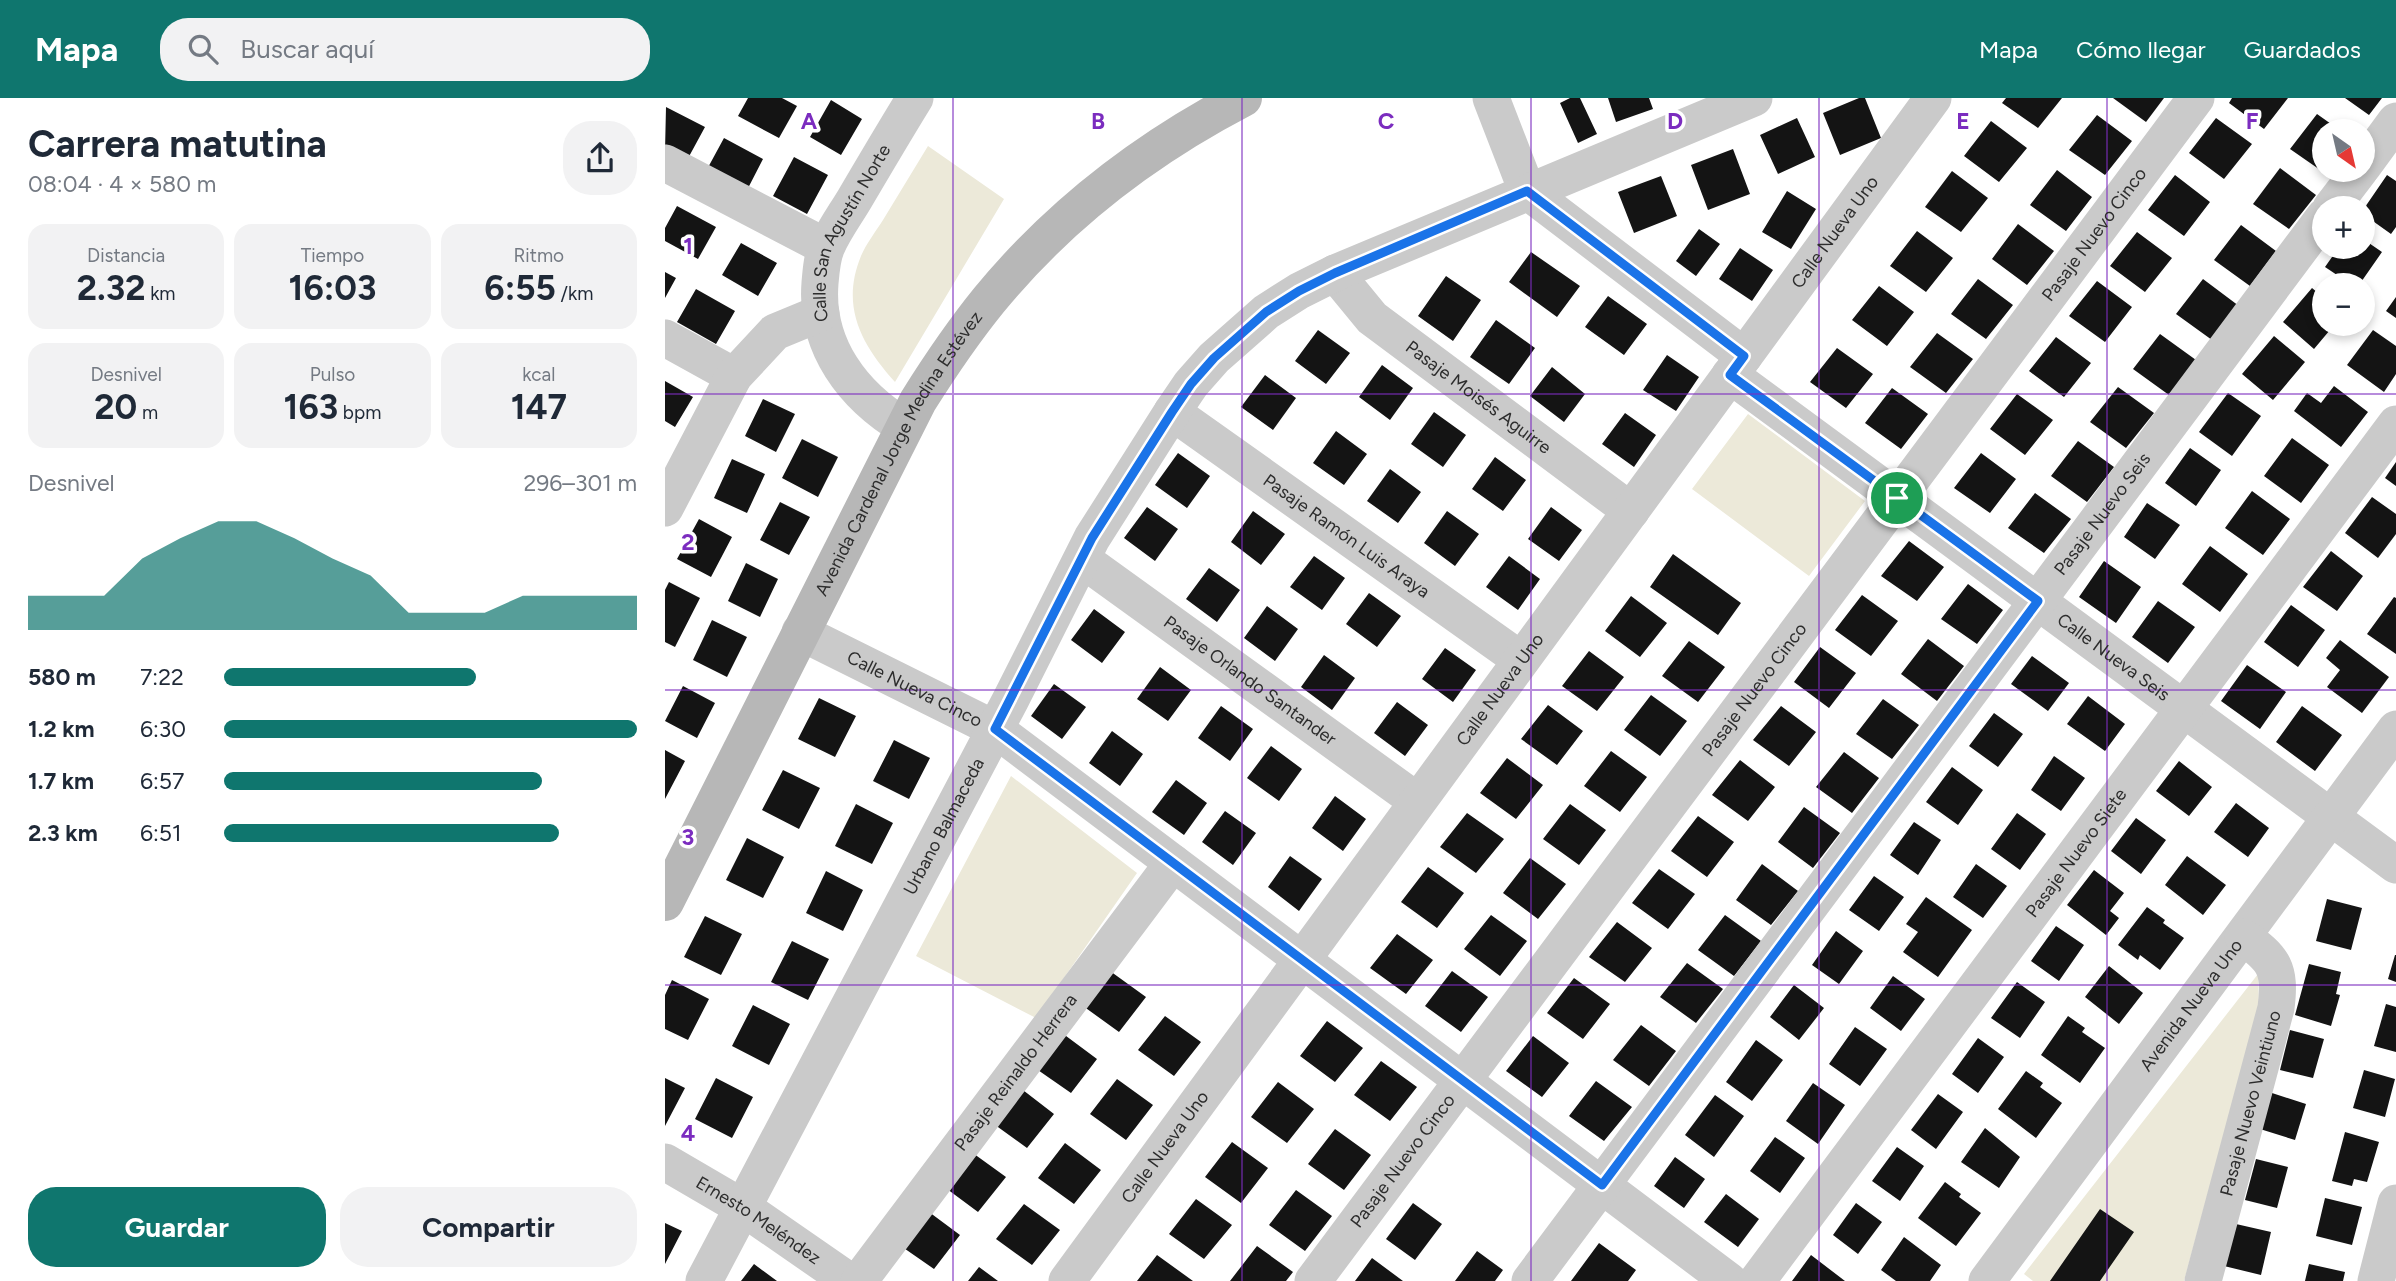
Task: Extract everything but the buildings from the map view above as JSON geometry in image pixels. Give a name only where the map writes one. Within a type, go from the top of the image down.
[{"type":"street","name":"Calle San Agustín Norte","points":[[905,427],[866,400],[837,361],[827,338],[821,313],[820,280],[826,247],[915,98]]},
{"type":"street","name":"Avenida Cardenal Jorge Medina Estévez","points":[[665,902],[918,401],[952,348],[990,299],[1032,253],[1077,210],[1120,174],[1166,142],[1243,98]]},
{"type":"street","points":[[1491,98],[1527,191]]},
{"type":"street","name":"Urbano Balmaceda","points":[[704,1281],[995,729],[1092,538],[1191,384],[1239,334],[1288,298],[1335,273],[1754,98]]},
{"type":"street","name":"Calle Nueva Uno","points":[[1067,1281],[1933,98]]},
{"type":"street","name":"Pasaje Nuevo Cinco","points":[[1313,1281],[2196,98]]},
{"type":"street","points":[[2375,149],[2396,121]]},
{"type":"street","points":[[665,163],[826,247]]},
{"type":"street","name":"Calle Nueva Seis","points":[[1527,191],[1897,498],[2396,865]]},
{"type":"street","name":"Pasaje Nuevo Seis","points":[[1531,1281],[2312,233]]},
{"type":"street","name":"Pasaje Moisés Aguirre","points":[[1335,273],[1372,318],[1631,511]]},
{"type":"street","points":[[665,508],[734,376],[775,332],[821,313]]},
{"type":"street","points":[[665,338],[734,376]]},
{"type":"street","name":"Pasaje Ramón Luis Araya","points":[[1172,412],[1521,660]]},
{"type":"street","name":"Pasaje Nuevo Siete","points":[[1757,1281],[2396,424]]},
{"type":"street","name":"Pasaje Orlando Santander","points":[[1083,559],[1417,802]]},
{"type":"street","name":"Calle Nueva Cinco","points":[[800,632],[995,729],[1729,1281]]},
{"type":"street","name":"Avenida Nueva Uno","points":[[1987,1281],[2396,729]]},
{"type":"street","name":"Pasaje Reinaldo Herrera","points":[[859,1281],[1173,863]]},
{"type":"street","name":"Pasaje Nuevo Veintiuno","points":[[2203,1281],[2276,1008],[2279,988],[2275,968],[2266,953],[2243,937]]},
{"type":"street","name":"Ernesto Meléndez","points":[[665,1163],[742,1208],[849,1281]]},
{"type":"street","points":[[2376,1281],[2396,1203]]},
{"type":"shaded area","points":[[928,146],[1004,199],[895,382],[873,354],[858,324],[854,309],[855,275],[866,247]]},
{"type":"shaded area","points":[[1748,414],[1865,501],[1809,576],[1692,489]]},
{"type":"shaded area","points":[[1011,776],[1137,873],[1036,1018],[916,956]]},
{"type":"shaded area","points":[[2258,974],[2259,1006],[2184,1281],[2033,1281],[2024,1274]]},
{"type":"route","points":[[1527,191],[1744,356],[1730,375],[1897,498],[2038,601],[1602,1185],[995,729],[1092,538],[1172,412],[1191,384],[1214,358],[1266,312],[1299,291],[1527,191]]}]
